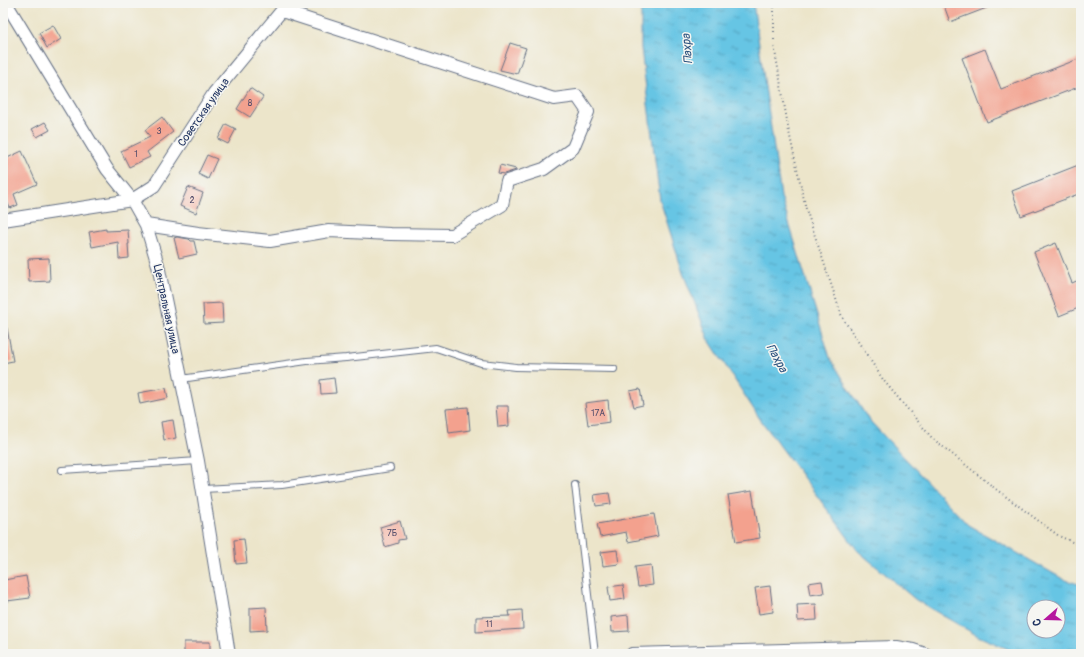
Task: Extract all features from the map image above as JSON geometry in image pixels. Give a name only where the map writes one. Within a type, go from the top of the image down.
[{"type":"street","name":"Центральная улица","points":[[6,3],[107,169],[132,200],[146,225],[158,265],[198,461],[229,654]]},
{"type":"street","name":"Советская улица","points":[[132,200],[154,186],[214,93],[285,7]]},
{"type":"street","points":[[146,225],[198,233],[270,241],[329,231],[452,235],[502,205],[507,181],[544,169],[573,148],[588,112],[577,96],[554,99],[285,7]]},
{"type":"street","points":[[3,220],[132,200]]},
{"type":"street","points":[[632,654],[896,647],[925,654]]},
{"type":"lane","points":[[181,379],[307,361],[436,348],[481,363],[516,367],[614,369]]},
{"type":"lane","points":[[62,470],[198,461]]},
{"type":"lane","points":[[203,489],[282,485],[390,468]]},
{"type":"lane","points":[[575,485],[595,654]]},
{"type":"path","points":[[774,3],[774,45],[789,132],[806,209],[842,317],[884,382],[932,438],[997,490],[1059,536],[1081,546]]},
{"type":"water","name":"Пахра","points":[[641,3],[753,3],[781,197],[830,358],[868,419],[968,525],[1063,579],[1081,585],[1081,654],[1020,654],[978,636],[916,600],[858,551],[760,419],[709,340],[683,273],[660,200],[641,48]]},
{"type":"building","points":[[943,3],[997,3],[997,4],[950,22]]},
{"type":"building","points":[[53,25],[61,39],[47,48],[39,33]]},
{"type":"building","points":[[510,43],[526,48],[517,74],[500,70]]},
{"type":"building","points":[[985,49],[1001,89],[1081,58],[1081,86],[987,122],[962,58]]},
{"type":"building","points":[[250,88],[263,97],[250,117],[237,109]]},
{"type":"building","points":[[162,117],[173,132],[147,152],[150,157],[129,167],[121,151],[150,137],[145,130]]},
{"type":"building","points":[[45,122],[50,130],[37,137],[32,129]]},
{"type":"building","points":[[226,124],[236,129],[228,144],[218,139]]},
{"type":"building","points":[[22,151],[37,184],[14,194],[18,205],[10,208],[3,193],[3,160]]},
{"type":"building","points":[[207,155],[217,159],[208,179],[198,174]]},
{"type":"building","points":[[1081,164],[1081,193],[1021,216],[1012,191]]},
{"type":"building","points":[[500,165],[516,170],[504,174],[498,173]]},
{"type":"building","points":[[188,187],[203,193],[196,213],[180,206]]},
{"type":"building","points":[[106,229],[106,231],[128,230],[129,258],[119,259],[118,242],[92,247],[89,232]]},
{"type":"building","points":[[177,237],[194,241],[197,254],[179,258],[174,238]]},
{"type":"building","points":[[1056,243],[1072,283],[1081,279],[1081,307],[1059,316],[1034,252]]},
{"type":"building","points":[[49,258],[50,281],[29,282],[28,259]]},
{"type":"building","points":[[222,303],[223,323],[204,324],[203,304]]},
{"type":"building","points":[[3,328],[7,328],[13,361],[3,363]]},
{"type":"building","points":[[334,378],[336,393],[321,394],[320,380]]},
{"type":"building","points":[[166,388],[168,398],[140,404],[138,393]]},
{"type":"building","points":[[640,389],[643,405],[634,407],[630,391]]},
{"type":"building","points":[[608,400],[610,422],[588,425],[585,403]]},
{"type":"building","points":[[496,406],[508,406],[509,426],[498,427]]},
{"type":"building","points":[[468,407],[470,430],[449,433],[446,409]]},
{"type":"building","points":[[173,420],[176,438],[164,440],[161,422]]},
{"type":"building","points":[[752,491],[760,538],[736,542],[728,495]]},
{"type":"building","points":[[609,493],[611,504],[596,506],[594,495]]},
{"type":"building","points":[[654,514],[658,536],[628,542],[626,532],[600,537],[597,524]]},
{"type":"building","points":[[400,521],[405,539],[398,540],[398,543],[385,547],[380,527]]},
{"type":"building","points":[[244,539],[247,563],[236,564],[234,540]]},
{"type":"building","points":[[617,550],[619,564],[603,566],[601,552]]},
{"type":"building","points":[[651,565],[653,585],[638,587],[635,567]]},
{"type":"building","points":[[26,576],[30,598],[7,601],[4,580]]},
{"type":"building","points":[[822,581],[824,593],[810,595],[808,583]]},
{"type":"building","points":[[623,585],[625,599],[610,601],[608,587]]},
{"type":"building","points":[[770,586],[773,612],[759,614],[755,588]]},
{"type":"building","points":[[816,604],[817,620],[798,621],[797,605]]},
{"type":"building","points":[[266,607],[267,630],[250,631],[250,608]]},
{"type":"building","points":[[522,610],[523,629],[476,632],[476,617],[510,616],[509,611]]},
{"type":"building","points":[[628,615],[629,631],[612,632],[611,617]]},
{"type":"building","points":[[184,642],[210,642],[210,654],[184,654]]}]
